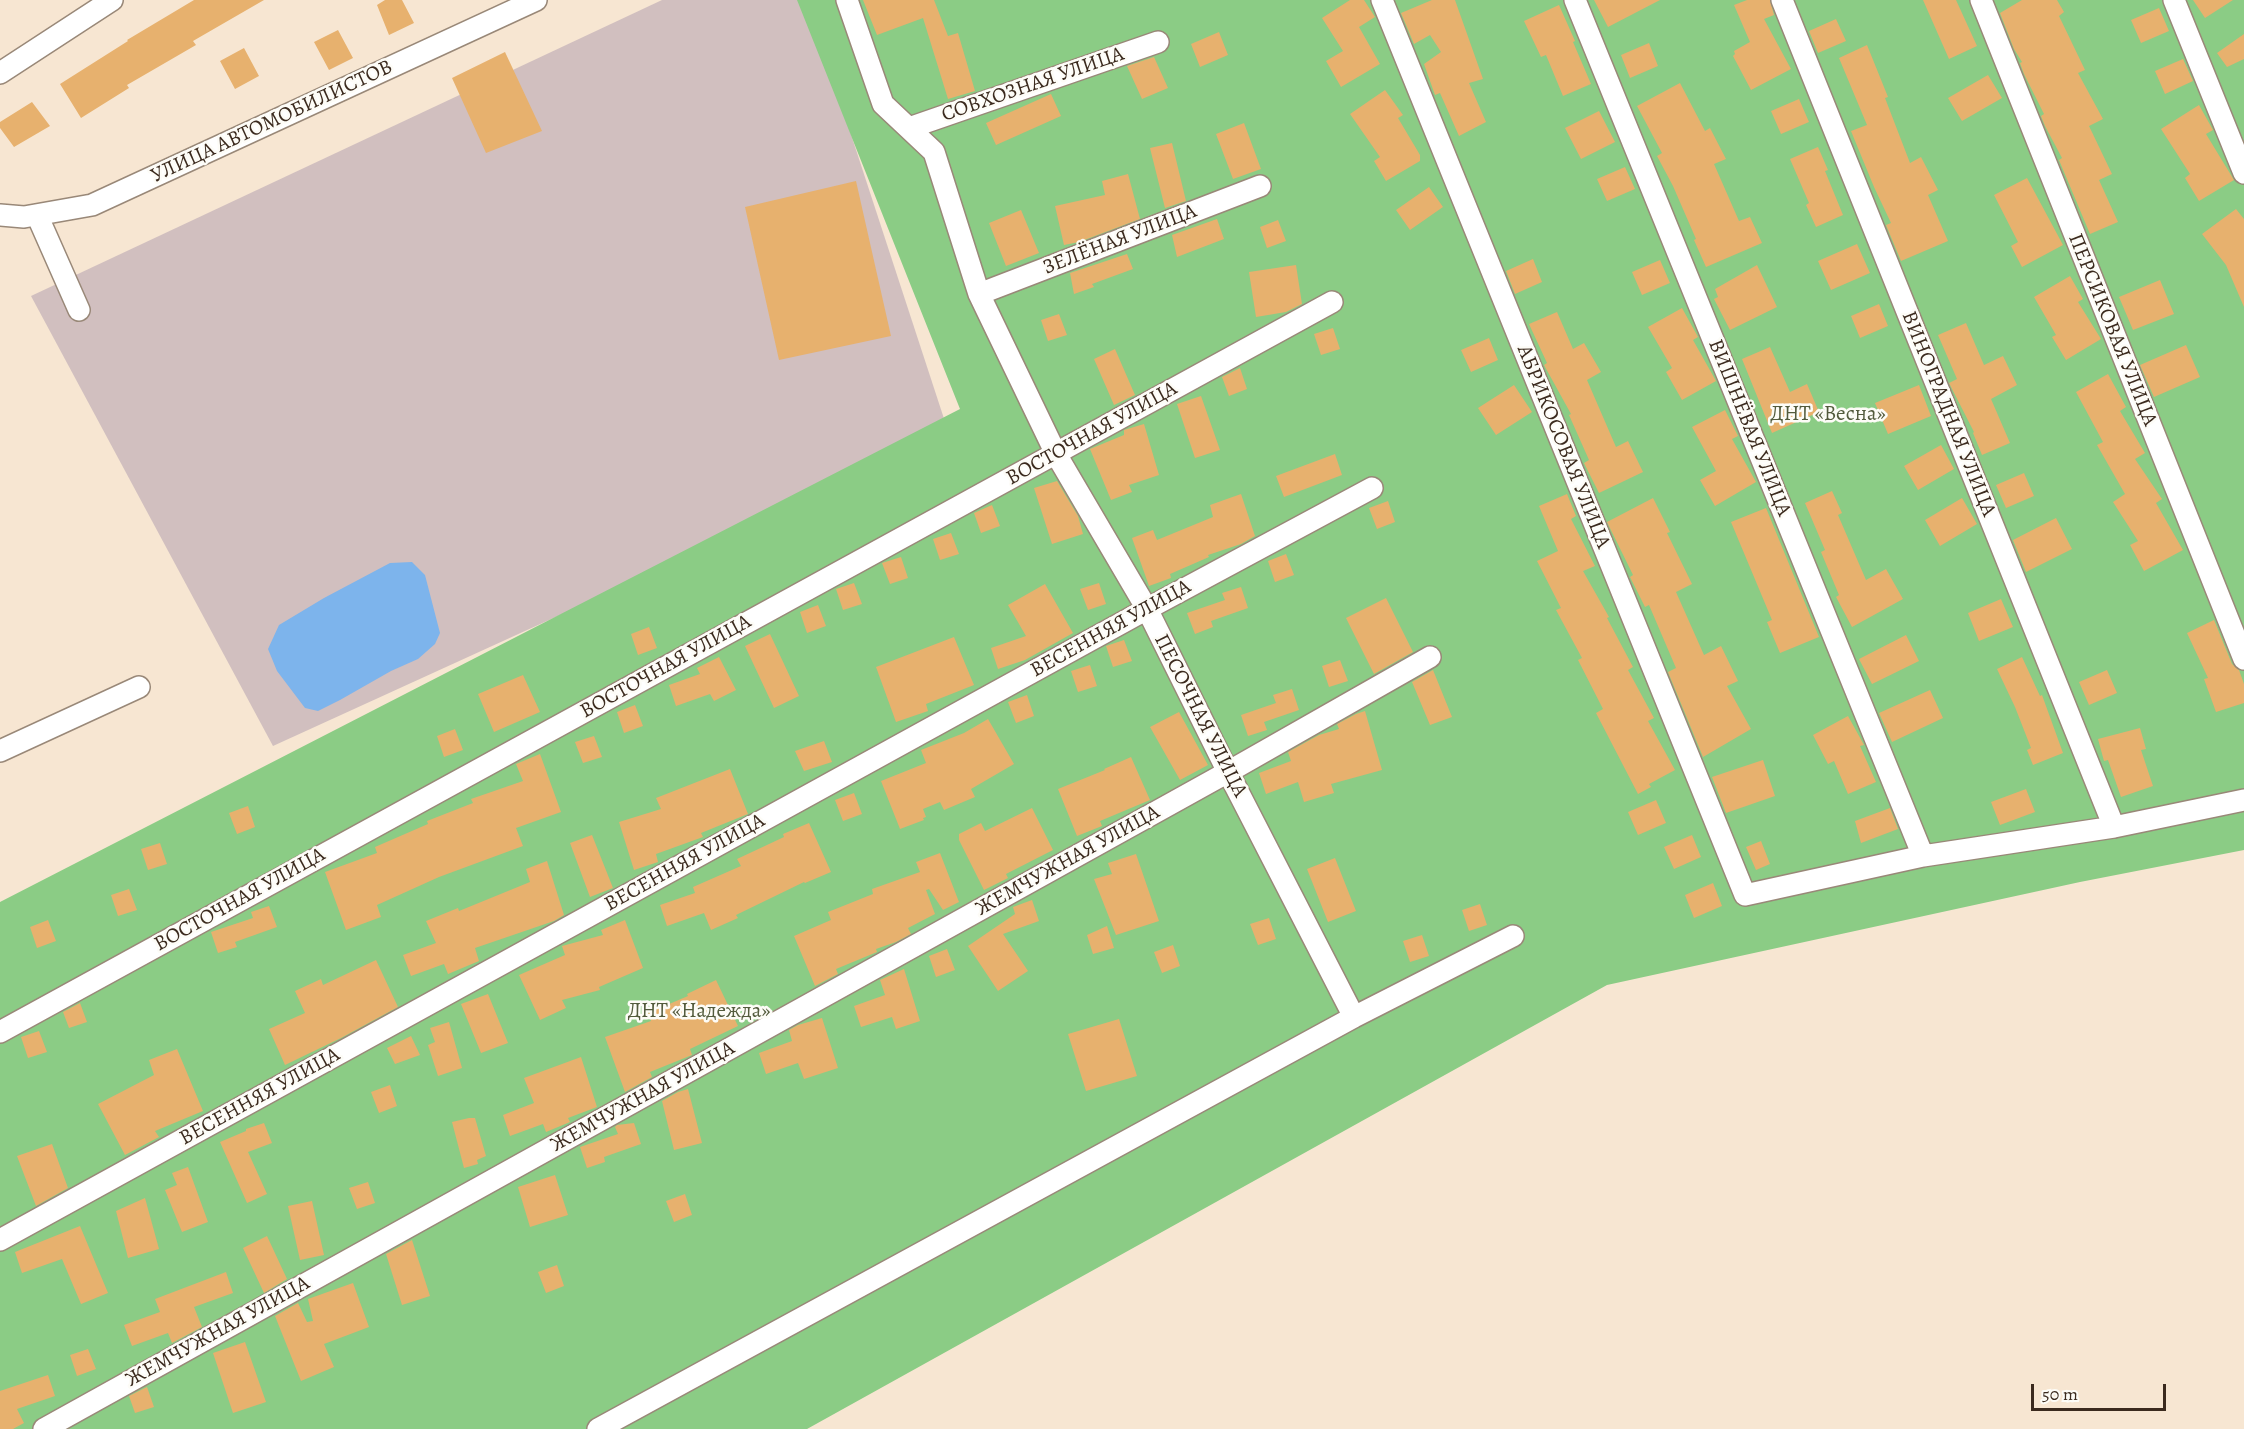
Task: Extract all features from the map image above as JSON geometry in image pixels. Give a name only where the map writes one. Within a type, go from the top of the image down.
[{"type":"street","points":[[0,74],[112,0]]},
{"type":"street","name":"УЛИЦА АВТОМОБИЛИСТОВ","points":[[0,215],[24,218],[92,205],[536,0]]},
{"type":"street","name":"ПЕСОЧНАЯ УЛИЦА","points":[[847,0],[883,104],[934,152],[979,294],[1056,454],[1147,609],[1354,1017]]},
{"type":"street","name":"АБРИКОСОВАЯ УЛИЦА","points":[[1382,0],[1745,895],[1923,856]]},
{"type":"street","name":"ВИШНЁВАЯ УЛИЦА","points":[[1575,0],[1923,856]]},
{"type":"street","name":"ВИНОГРАДНАЯ УЛИЦА","points":[[1782,0],[2114,827]]},
{"type":"street","name":"ПЕРСИКОВАЯ УЛИЦА","points":[[1981,0],[2244,659]]},
{"type":"street","points":[[2174,0],[2244,173]]},
{"type":"street","name":"СОВХОЗНАЯ УЛИЦА","points":[[909,128],[1158,42]]},
{"type":"street","name":"ЗЕЛЁНАЯ УЛИЦА","points":[[979,294],[1260,186]]},
{"type":"street","points":[[37,215],[79,310]]},
{"type":"street","name":"ВОСТОЧНАЯ УЛИЦА","points":[[0,1032],[1332,302]]},
{"type":"street","name":"ВЕСЕННЯЯ УЛИЦА","points":[[0,1240],[1147,609],[1372,488]]},
{"type":"street","name":"ЖЕМЧУЖНАЯ УЛИЦА","points":[[44,1429],[1228,772],[1430,657]]},
{"type":"street","points":[[0,750],[139,687]]},
{"type":"street","points":[[1923,856],[2114,827],[2244,800]]},
{"type":"street","points":[[598,1429],[1354,1017],[1513,936]]},
{"type":"shaded area","points":[[662,0],[807,0],[950,437],[273,746],[31,296]]},
{"type":"green space","name":"ДНТ «Надежда»","points":[[797,0],[2244,0],[2244,850],[2080,882],[1607,985],[807,1429],[0,1429],[0,902],[960,409]]},
{"type":"water","points":[[412,562],[425,575],[440,633],[435,644],[418,659],[391,671],[318,711],[305,708],[277,671],[268,649],[279,625],[390,563]]},
{"type":"building","points":[[194,0],[264,0],[193,41],[196,45],[127,85],[129,88],[81,118],[60,84]]},
{"type":"building","points":[[385,0],[402,0],[414,23],[389,35],[377,5]]},
{"type":"building","points":[[863,0],[934,0],[948,36],[958,33],[975,91],[948,99],[923,18],[877,35]]},
{"type":"building","points":[[1350,0],[1364,0],[1375,17],[1359,27],[1380,64],[1341,87],[1326,61],[1343,51],[1322,18]]},
{"type":"building","points":[[1432,0],[1455,0],[1483,79],[1469,83],[1486,122],[1459,136],[1440,93],[1435,95],[1424,64],[1441,52],[1430,35],[1414,44],[1401,13]]},
{"type":"building","points":[[1594,0],[1660,0],[1608,27]]},
{"type":"building","points":[[1747,0],[1770,0],[1774,15],[1764,19],[1791,69],[1751,90],[1733,56],[1734,51],[1750,42],[1734,5]]},
{"type":"building","points":[[1923,0],[1956,0],[1977,46],[1949,59]]},
{"type":"building","points":[[2022,0],[2057,0],[2064,12],[2059,16],[2085,70],[2078,73],[2103,119],[2089,126],[2112,174],[2099,180],[2118,222],[2090,234],[2059,160],[2062,158],[2045,126],[2041,116],[2044,114],[2024,74],[2020,63],[2022,62],[2014,49],[2000,13]]},
{"type":"building","points":[[2193,0],[2233,0],[2205,18]]},
{"type":"building","points":[[1559,5],[1591,84],[1563,96],[1546,55],[1541,57],[1524,21]]},
{"type":"building","points":[[2159,8],[2169,31],[2141,43],[2131,20]]},
{"type":"building","points":[[1836,19],[1846,41],[1818,53],[1809,31]]},
{"type":"building","points":[[338,30],[353,58],[329,70],[314,42]]},
{"type":"building","points":[[1219,32],[1228,55],[1200,67],[1191,44]]},
{"type":"building","points":[[2244,34],[2244,59],[2227,67],[2217,53]]},
{"type":"building","points":[[1649,43],[1658,66],[1630,78],[1621,55]]},
{"type":"building","points":[[1867,45],[1888,97],[1885,98],[1910,163],[1921,157],[1938,190],[1928,195],[1948,241],[1901,261],[1886,225],[1891,223],[1851,131],[1867,125],[1839,58]]},
{"type":"building","points":[[244,48],[259,76],[235,89],[220,61]]},
{"type":"building","points":[[505,52],[542,131],[486,153],[452,78]]},
{"type":"building","points":[[1154,57],[1168,88],[1142,99],[1127,66]]},
{"type":"building","points":[[2183,59],[2193,81],[2165,94],[2155,71]]},
{"type":"building","points":[[1988,75],[2002,98],[1962,121],[1948,98]]},
{"type":"building","points":[[1680,83],[1705,131],[1710,128],[1726,159],[1714,164],[1739,221],[1750,217],[1762,243],[1706,267],[1673,186],[1657,156],[1662,153],[1637,106]]},
{"type":"building","points":[[1385,90],[1403,115],[1398,118],[1420,155],[1420,161],[1386,181],[1374,161],[1380,157],[1350,114]]},
{"type":"building","points":[[1051,94],[1061,116],[996,145],[986,123]]},
{"type":"building","points":[[1799,99],[1809,122],[1781,134],[1771,111]]},
{"type":"building","points":[[32,102],[50,126],[14,147],[0,128],[0,122]]},
{"type":"building","points":[[2199,105],[2213,130],[2206,134],[2234,180],[2199,201],[2185,178],[2190,174],[2161,129]]},
{"type":"building","points":[[1599,111],[1615,142],[1581,159],[1565,128]]},
{"type":"building","points":[[1244,123],[1261,169],[1233,179],[1216,134]]},
{"type":"building","points":[[1172,143],[1186,201],[1165,208],[1150,148]]},
{"type":"building","points":[[1818,147],[1843,215],[1816,227],[1806,205],[1809,203],[1790,159]]},
{"type":"building","points":[[1625,167],[1635,189],[1607,201],[1597,179]]},
{"type":"building","points":[[1128,174],[1140,219],[1079,242],[1064,245],[1055,206],[1105,195],[1102,181]]},
{"type":"building","points":[[2027,178],[2063,245],[2022,267],[2011,246],[2018,242],[1994,195]]},
{"type":"building","points":[[856,181],[891,336],[779,360],[745,207]]},
{"type":"building","points":[[1429,187],[1443,207],[1410,230],[1396,210]]},
{"type":"building","points":[[2236,209],[2244,219],[2244,307],[2226,265],[2202,234]]},
{"type":"building","points":[[1021,210],[1039,253],[1006,266],[989,223]]},
{"type":"building","points":[[1217,219],[1224,239],[1177,257],[1172,235]]},
{"type":"building","points":[[1278,220],[1286,241],[1267,248],[1260,227]]},
{"type":"building","points":[[1857,244],[1870,273],[1831,290],[1818,261]]},
{"type":"building","points":[[1127,254],[1133,269],[1092,284],[1094,287],[1074,294],[1070,273]]},
{"type":"building","points":[[1533,259],[1542,282],[1515,294],[1506,271]]},
{"type":"building","points":[[1660,260],[1670,283],[1642,295],[1632,272]]},
{"type":"building","points":[[1296,265],[1302,304],[1286,312],[1256,317],[1249,272]]},
{"type":"building","points":[[1757,265],[1777,307],[1730,330],[1714,299],[1718,297],[1715,289]]},
{"type":"building","points":[[2070,276],[2083,299],[2078,302],[2101,339],[2066,360],[2052,337],[2056,335],[2034,297]]},
{"type":"building","points":[[2160,280],[2174,314],[2133,330],[2119,297]]},
{"type":"building","points":[[1879,304],[1888,326],[1860,338],[1851,316]]},
{"type":"building","points":[[1682,308],[1698,337],[1693,340],[1716,381],[1682,400],[1666,372],[1672,368],[1648,327]]},
{"type":"building","points":[[1557,312],[1573,349],[1584,343],[1601,372],[1587,380],[1616,447],[1628,441],[1643,472],[1599,493],[1584,463],[1589,460],[1569,415],[1571,414],[1544,365],[1547,363],[1529,324]]},
{"type":"building","points":[[1059,314],[1067,335],[1048,341],[1041,320]]},
{"type":"building","points":[[1966,323],[1984,365],[2003,356],[2017,385],[1991,399],[2010,443],[1982,455],[1974,432],[1949,383],[1957,379],[1938,335]]},
{"type":"building","points":[[1333,328],[1340,349],[1321,355],[1314,334]]},
{"type":"building","points":[[1489,338],[1498,360],[1471,372],[1461,350]]},
{"type":"building","points":[[2186,345],[2200,377],[2154,397],[2140,365]]},
{"type":"building","points":[[1770,347],[1790,392],[1807,384],[1819,412],[1772,433],[1742,359]]},
{"type":"building","points":[[1115,349],[1135,395],[1114,405],[1094,359]]},
{"type":"building","points":[[1240,368],[1247,389],[1229,396],[1222,377]]},
{"type":"building","points":[[2108,374],[2126,407],[2120,411],[2145,453],[2135,459],[2162,499],[2156,503],[2183,550],[2144,571],[2130,545],[2138,541],[2113,502],[2125,494],[2097,445],[2103,442],[2076,392]]},
{"type":"building","points":[[1514,385],[1532,412],[1496,435],[1478,408]]},
{"type":"building","points":[[1919,385],[1931,416],[1888,434],[1875,403]]},
{"type":"building","points":[[1201,396],[1220,450],[1195,458],[1177,404]]},
{"type":"building","points":[[1725,410],[1738,436],[1732,439],[1756,482],[1715,506],[1700,480],[1716,471],[1692,427]]},
{"type":"building","points":[[1144,424],[1159,475],[1129,485],[1132,492],[1111,500],[1090,449],[1124,435],[1124,430]]},
{"type":"building","points":[[1941,445],[1954,469],[1918,490],[1904,466]]},
{"type":"building","points":[[1335,454],[1342,475],[1284,497],[1276,476]]},
{"type":"building","points":[[2024,473],[2034,496],[2006,508],[1996,485]]},
{"type":"building","points":[[1057,481],[1078,516],[1083,534],[1052,544],[1034,488]]},
{"type":"building","points":[[1832,491],[1842,513],[1838,515],[1866,580],[1886,569],[1903,599],[1852,627],[1836,597],[1839,595],[1821,552],[1825,550],[1805,503]]},
{"type":"building","points":[[1241,494],[1255,536],[1241,544],[1208,555],[1209,557],[1170,574],[1171,578],[1149,586],[1132,538],[1153,530],[1157,540],[1213,517],[1210,505]]},
{"type":"building","points":[[1567,494],[1576,516],[1571,519],[1595,566],[1583,571],[1609,617],[1607,618],[1633,667],[1628,670],[1654,718],[1648,721],[1675,770],[1649,784],[1651,787],[1638,794],[1596,713],[1603,709],[1578,660],[1582,658],[1556,610],[1561,608],[1537,561],[1558,551],[1539,506]]},
{"type":"building","points":[[1653,498],[1692,584],[1676,592],[1704,655],[1721,646],[1738,681],[1727,686],[1751,729],[1703,757],[1668,672],[1676,668],[1649,605],[1645,607],[1630,577],[1633,575],[1607,522]]},
{"type":"building","points":[[1962,498],[1977,524],[1940,546],[1925,520]]},
{"type":"building","points":[[1388,501],[1395,522],[1377,529],[1369,508]]},
{"type":"building","points":[[992,505],[1000,526],[981,533],[974,513]]},
{"type":"building","points":[[1766,508],[1819,637],[1780,653],[1767,622],[1772,620],[1731,522]]},
{"type":"building","points":[[2056,518],[2072,549],[2026,572],[2013,540]]},
{"type":"building","points":[[951,533],[959,554],[940,560],[933,539]]},
{"type":"building","points":[[1286,554],[1294,575],[1275,582],[1268,561]]},
{"type":"building","points":[[901,557],[908,578],[890,584],[882,563]]},
{"type":"building","points":[[854,583],[862,604],[843,610],[836,589]]},
{"type":"building","points":[[1099,583],[1106,604],[1088,610],[1080,589]]},
{"type":"building","points":[[1045,584],[1073,633],[1025,660],[998,669],[991,648],[1026,636],[1008,605]]},
{"type":"building","points":[[1241,587],[1248,608],[1211,621],[1213,627],[1195,634],[1187,613],[1225,600],[1222,593]]},
{"type":"building","points":[[1386,598],[1413,652],[1374,674],[1346,618]]},
{"type":"building","points":[[2001,599],[2013,627],[1979,641],[1968,613]]},
{"type":"building","points":[[818,605],[826,626],[807,633],[800,612]]},
{"type":"building","points":[[2214,620],[2232,664],[2239,670],[2244,684],[2244,703],[2216,712],[2204,679],[2208,678],[2187,633]]},
{"type":"building","points":[[649,627],[657,648],[638,655],[631,634]]},
{"type":"building","points":[[770,634],[799,696],[774,708],[745,646]]},
{"type":"building","points":[[1906,635],[1919,661],[1872,684],[1859,659]]},
{"type":"building","points":[[954,637],[974,685],[926,704],[928,711],[896,722],[876,667]]},
{"type":"building","points":[[1124,640],[1132,661],[1113,667],[1106,646]]},
{"type":"building","points":[[719,657],[736,690],[714,701],[710,694],[676,706],[669,685],[700,674],[697,668]]},
{"type":"building","points":[[2022,657],[2040,696],[2042,695],[2063,753],[2033,765],[2027,750],[2031,748],[1997,669]]},
{"type":"building","points":[[1340,660],[1348,681],[1329,687],[1322,666]]},
{"type":"building","points":[[1090,665],[1097,686],[1078,692],[1071,671]]},
{"type":"building","points":[[1433,670],[1452,717],[1430,725],[1412,682]]},
{"type":"building","points":[[2107,670],[2117,693],[2089,705],[2079,682]]},
{"type":"building","points":[[523,675],[540,712],[494,732],[478,694]]},
{"type":"building","points":[[1292,689],[1299,710],[1264,722],[1267,730],[1248,736],[1241,715],[1276,703],[1273,695]]},
{"type":"building","points":[[1930,690],[1943,718],[1892,742],[1879,713]]},
{"type":"building","points":[[1027,695],[1034,716],[1016,723],[1008,702]]},
{"type":"building","points":[[635,705],[643,726],[624,733],[617,712]]},
{"type":"building","points":[[1365,711],[1382,770],[1331,784],[1334,793],[1304,802],[1298,782],[1266,794],[1259,773],[1291,761],[1288,752],[1319,735],[1339,729],[1337,724]]},
{"type":"building","points":[[1179,712],[1208,765],[1180,780],[1150,727]]},
{"type":"building","points":[[1848,716],[1864,745],[1860,746],[1876,782],[1848,794],[1834,761],[1828,764],[1813,735]]},
{"type":"building","points":[[988,719],[1014,764],[971,789],[975,797],[944,810],[940,802],[923,809],[926,817],[923,818],[924,820],[900,829],[881,781],[926,763],[921,750],[964,733]]},
{"type":"building","points":[[2140,728],[2146,749],[2141,750],[2153,786],[2121,797],[2108,760],[2104,761],[2098,739]]},
{"type":"building","points":[[455,729],[463,750],[444,757],[437,736]]},
{"type":"building","points":[[594,736],[602,757],[583,763],[575,742]]},
{"type":"building","points":[[824,741],[832,762],[804,771],[795,751]]},
{"type":"building","points":[[540,754],[561,812],[516,828],[523,846],[439,877],[377,905],[381,917],[346,930],[325,872],[377,853],[375,847],[428,824],[427,821],[473,803],[471,799],[523,781],[516,764]]},
{"type":"building","points":[[1131,757],[1150,800],[1100,821],[1102,826],[1077,836],[1058,789]]},
{"type":"building","points":[[1763,760],[1775,796],[1726,813],[1712,777]]},
{"type":"building","points":[[730,769],[748,814],[701,833],[703,837],[656,854],[658,862],[634,870],[619,822],[661,809],[656,798]]},
{"type":"building","points":[[2026,789],[2035,812],[2000,825],[1991,802]]},
{"type":"building","points":[[854,793],[862,814],[843,821],[835,800]]},
{"type":"building","points":[[1656,800],[1666,823],[1638,835],[1628,812]]},
{"type":"building","points":[[248,806],[255,827],[237,834],[229,813]]},
{"type":"building","points":[[1032,808],[1053,850],[1006,874],[1008,878],[984,890],[959,840],[959,834],[981,823],[985,831]]},
{"type":"building","points":[[1890,808],[1898,829],[1861,843],[1855,821]]},
{"type":"building","points":[[809,823],[831,872],[804,882],[736,915],[738,918],[711,930],[704,913],[667,926],[660,905],[695,893],[693,887],[741,866],[737,859]]},
{"type":"building","points":[[592,835],[613,888],[590,897],[570,843]]},
{"type":"building","points":[[1692,835],[1701,857],[1674,869],[1664,847]]},
{"type":"building","points":[[1761,841],[1770,864],[1756,870],[1746,847]]},
{"type":"building","points":[[160,843],[167,864],[148,870],[141,849]]},
{"type":"building","points":[[940,853],[959,902],[943,910],[929,889],[926,890],[935,914],[908,928],[911,934],[876,949],[877,952],[836,969],[838,974],[815,986],[794,936],[831,920],[828,912],[873,894],[872,889],[920,872],[916,862]]},
{"type":"building","points":[[1136,854],[1159,921],[1116,935],[1094,879],[1112,874],[1108,863]]},
{"type":"building","points":[[1335,858],[1356,911],[1328,922],[1307,869]]},
{"type":"building","points":[[547,861],[564,915],[554,921],[475,948],[479,961],[448,974],[444,964],[411,976],[403,955],[436,943],[426,921],[458,908],[459,911],[530,882],[526,869]]},
{"type":"building","points":[[1713,883],[1722,906],[1694,918],[1685,895]]},
{"type":"building","points":[[129,889],[137,910],[118,916],[111,895]]},
{"type":"building","points":[[1032,900],[1039,921],[1003,934],[1028,971],[998,991],[968,946],[1015,914],[1013,907]]},
{"type":"building","points":[[1480,904],[1487,925],[1469,931],[1462,910]]},
{"type":"building","points":[[269,906],[277,927],[235,942],[237,947],[218,953],[211,932],[253,918],[251,912]]},
{"type":"building","points":[[1269,918],[1276,939],[1258,945],[1250,924]]},
{"type":"building","points":[[48,920],[56,941],[37,948],[30,927]]},
{"type":"building","points":[[625,920],[643,968],[599,987],[600,990],[562,1000],[566,1008],[540,1020],[519,975],[565,955],[562,946],[603,935],[601,930]]},
{"type":"building","points":[[1107,926],[1114,948],[1093,954],[1087,935]]},
{"type":"building","points":[[1422,935],[1429,956],[1410,962],[1403,941]]},
{"type":"building","points":[[1173,945],[1180,966],[1162,973],[1154,952]]},
{"type":"building","points":[[947,949],[955,970],[936,977],[929,956]]},
{"type":"building","points":[[376,960],[398,1007],[285,1065],[269,1029],[305,1013],[295,991],[321,979],[323,985]]},
{"type":"building","points":[[904,969],[920,1021],[896,1029],[892,1017],[861,1027],[854,1006],[885,995],[880,980]]},
{"type":"building","points":[[716,980],[738,1026],[690,1049],[692,1055],[650,1072],[652,1077],[625,1092],[605,1037],[651,1021],[648,1013],[688,996],[687,994]]},
{"type":"building","points":[[488,994],[508,1043],[481,1053],[461,1004]]},
{"type":"building","points":[[80,1003],[87,1022],[69,1028],[63,1012]]},
{"type":"building","points":[[822,1018],[838,1068],[804,1079],[798,1063],[766,1074],[759,1053],[792,1041],[789,1030],[798,1025]]},
{"type":"building","points":[[1119,1019],[1137,1076],[1086,1091],[1068,1034]]},
{"type":"building","points":[[449,1022],[462,1068],[438,1076],[428,1045],[435,1042],[430,1028]]},
{"type":"building","points":[[39,1031],[47,1052],[28,1058],[21,1037]]},
{"type":"building","points":[[411,1036],[420,1055],[395,1064],[387,1048]]},
{"type":"building","points":[[177,1049],[203,1111],[155,1131],[159,1137],[125,1155],[98,1104],[154,1075],[149,1060]]},
{"type":"building","points":[[581,1057],[597,1107],[568,1118],[570,1122],[546,1132],[543,1124],[510,1136],[503,1115],[534,1103],[524,1078]]},
{"type":"building","points":[[390,1085],[397,1106],[379,1113],[371,1092]]},
{"type":"building","points":[[688,1089],[702,1143],[674,1150],[662,1101]]},
{"type":"building","points":[[475,1118],[486,1156],[477,1160],[478,1164],[464,1168],[452,1122]]},
{"type":"building","points":[[264,1123],[272,1143],[248,1152],[267,1194],[247,1203],[220,1142]]},
{"type":"building","points":[[634,1123],[641,1144],[604,1157],[605,1162],[587,1168],[580,1147],[618,1134],[615,1127],[617,1125]]},
{"type":"building","points":[[52,1144],[68,1188],[36,1206],[17,1156]]},
{"type":"building","points":[[188,1167],[208,1222],[182,1232],[165,1190],[177,1185],[172,1173]]},
{"type":"building","points":[[555,1175],[568,1215],[530,1227],[518,1187]]},
{"type":"building","points":[[368,1182],[375,1203],[357,1209],[349,1188]]},
{"type":"building","points":[[685,1194],[692,1215],[674,1222],[666,1201]]},
{"type":"building","points":[[145,1198],[159,1249],[128,1258],[116,1211]]},
{"type":"building","points":[[312,1201],[324,1255],[300,1260],[288,1206]]},
{"type":"building","points":[[80,1226],[108,1293],[81,1304],[62,1259],[22,1273],[15,1252]]},
{"type":"building","points":[[267,1236],[287,1279],[264,1293],[243,1248]]},
{"type":"building","points":[[412,1240],[430,1296],[402,1305],[386,1254]]},
{"type":"building","points":[[557,1265],[564,1286],[546,1293],[538,1272]]},
{"type":"building","points":[[226,1272],[233,1293],[194,1307],[202,1327],[172,1343],[168,1333],[132,1346],[124,1325],[160,1312],[155,1299]]},
{"type":"building","points":[[353,1283],[369,1327],[324,1344],[334,1367],[301,1381],[275,1316],[298,1303],[307,1322],[313,1321],[308,1299]]},
{"type":"building","points":[[245,1342],[266,1402],[233,1413],[213,1353]]},
{"type":"building","points":[[88,1349],[96,1369],[77,1376],[70,1355]]},
{"type":"building","points":[[48,1375],[55,1396],[17,1409],[24,1423],[13,1429],[0,1429],[0,1391]]},
{"type":"building","points":[[147,1387],[154,1407],[135,1413],[129,1396]]},
{"type":"park label","name":"ДНТ «Весна»","points":[[1828,415]]}]
